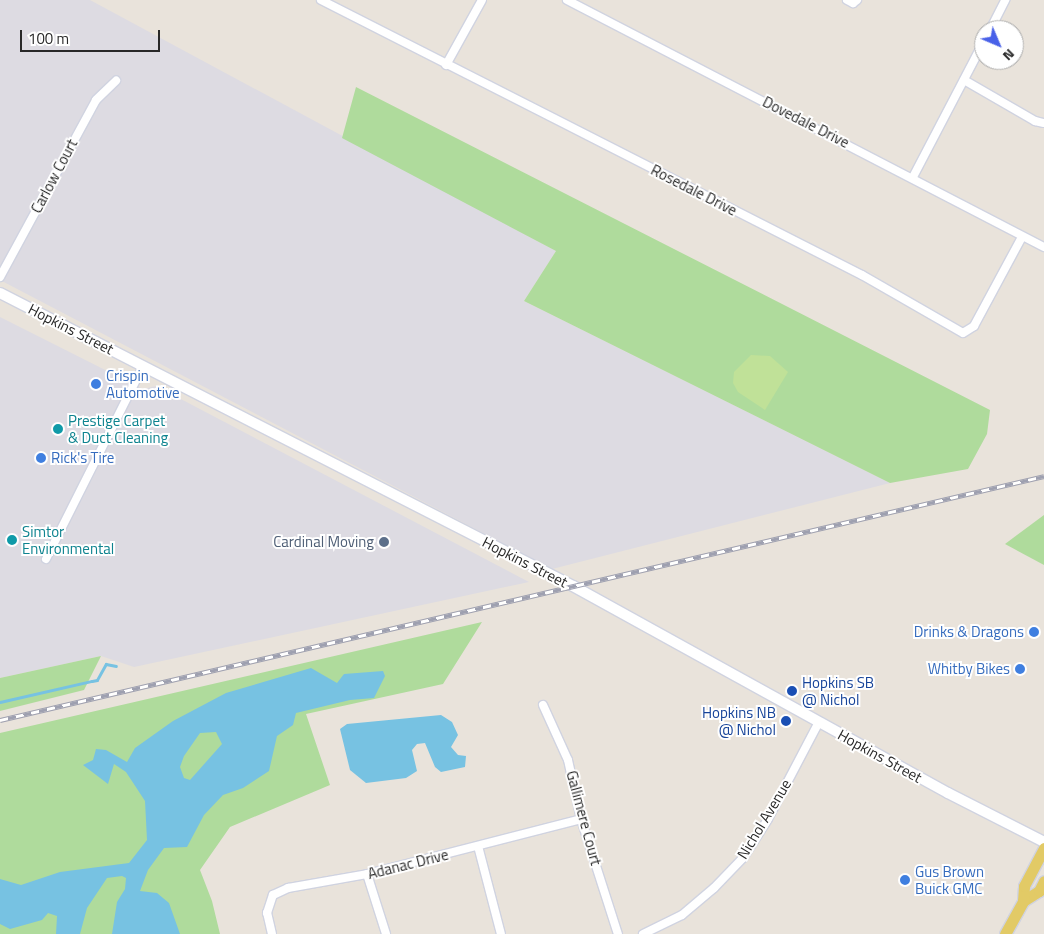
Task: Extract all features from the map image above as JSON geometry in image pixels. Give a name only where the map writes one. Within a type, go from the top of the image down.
[{"type":"main road","name":"Hopkins Street","points":[[0,293],[573,586],[819,722],[1044,842]]},
{"type":"main road","points":[[1006,934],[1023,901],[1024,886],[1044,848]]},
{"type":"main road","points":[[1023,901],[1038,892],[1044,882]]},
{"type":"street","name":"Rosedale Drive","points":[[321,0],[862,275],[963,333],[974,326],[1022,237]]},
{"type":"street","points":[[446,64],[482,0]]},
{"type":"street","name":"Dovedale Drive","points":[[567,0],[1044,247]]},
{"type":"street","points":[[847,0],[853,3],[857,0]]},
{"type":"street","points":[[995,20],[1005,0]]},
{"type":"street","points":[[912,177],[974,60]]},
{"type":"street","points":[[964,80],[1035,121],[1044,123]]},
{"type":"street","name":"Carlow Court","points":[[0,277],[96,100],[116,81]]},
{"type":"street","points":[[46,559],[143,366]]},
{"type":"street","name":"Gallimere Court","points":[[543,705],[568,760],[581,819],[618,934]]},
{"type":"street","name":"Nichol Avenue","points":[[643,934],[682,915],[714,888],[743,858],[768,818],[819,722]]},
{"type":"street","name":"Adanac Drive","points":[[272,934],[268,913],[273,895],[288,888],[368,874],[581,819]]},
{"type":"street","points":[[478,846],[501,934]]},
{"type":"street","points":[[368,874],[386,934]]},
{"type":"shaded area","points":[[0,0],[90,0],[556,251],[524,301],[890,483],[552,569],[0,280]]},
{"type":"shaded area","points":[[0,317],[143,389],[156,386],[529,582],[134,667],[101,656],[0,678]]},
{"type":"green space","points":[[356,87],[990,410],[987,434],[968,469],[890,483],[524,301],[556,251],[342,138]]},
{"type":"green space","points":[[751,355],[770,356],[788,372],[765,410],[738,392],[733,383],[734,372]]},
{"type":"green space","points":[[1044,515],[1044,565],[1005,544]]},
{"type":"green space","points":[[482,622],[443,684],[306,714],[330,785],[230,827],[200,870],[212,901],[220,934],[0,934],[0,733]]},
{"type":"green space","points":[[101,656],[84,690],[0,711],[0,678]]},
{"type":"water","points":[[311,668],[337,683],[344,674],[383,671],[385,676],[374,698],[350,700],[296,713],[293,725],[277,736],[269,771],[243,788],[223,795],[204,815],[187,847],[164,848],[148,870],[140,891],[157,893],[169,903],[180,934],[112,934],[117,902],[125,889],[126,878],[122,876],[107,878],[87,908],[80,934],[56,934],[57,916],[48,913],[42,920],[10,929],[0,924],[0,879],[21,885],[60,872],[129,863],[147,840],[145,801],[126,772],[114,764],[108,784],[83,765],[93,760],[96,749],[106,750],[127,762],[135,748],[173,721],[226,693]],"holes":[[[216,732],[222,744],[190,780],[184,778],[180,767],[184,756],[200,733]]]},
{"type":"water","points":[[441,715],[452,722],[458,735],[451,747],[458,755],[466,756],[465,767],[441,772],[435,767],[425,743],[417,744],[412,750],[417,771],[406,778],[366,783],[350,770],[340,729],[347,724]]},
{"type":"waterway","points":[[0,702],[97,680],[106,664],[116,666]]},
{"type":"railway","points":[[0,720],[1044,476]]},
{"type":"place","name":"Crispin Automotive","points":[[96,384]]},
{"type":"place","name":"Prestige Carpet & Duct Cleaning","points":[[58,429]]},
{"type":"place","name":"Rick's Tire","points":[[41,458]]},
{"type":"place","name":"Simtor Environmental","points":[[12,540]]},
{"type":"place","name":"Cardinal Moving","points":[[384,542]]},
{"type":"place","name":"Drinks & Dragons","points":[[1034,632]]},
{"type":"place","name":"Whitby Bikes","points":[[1020,669]]},
{"type":"place","name":"Hopkins SB @ Nichol","points":[[792,691]]},
{"type":"place","name":"Hopkins NB @ Nichol","points":[[786,721]]},
{"type":"place","name":"Gus Brown Buick GMC","points":[[905,880]]}]
